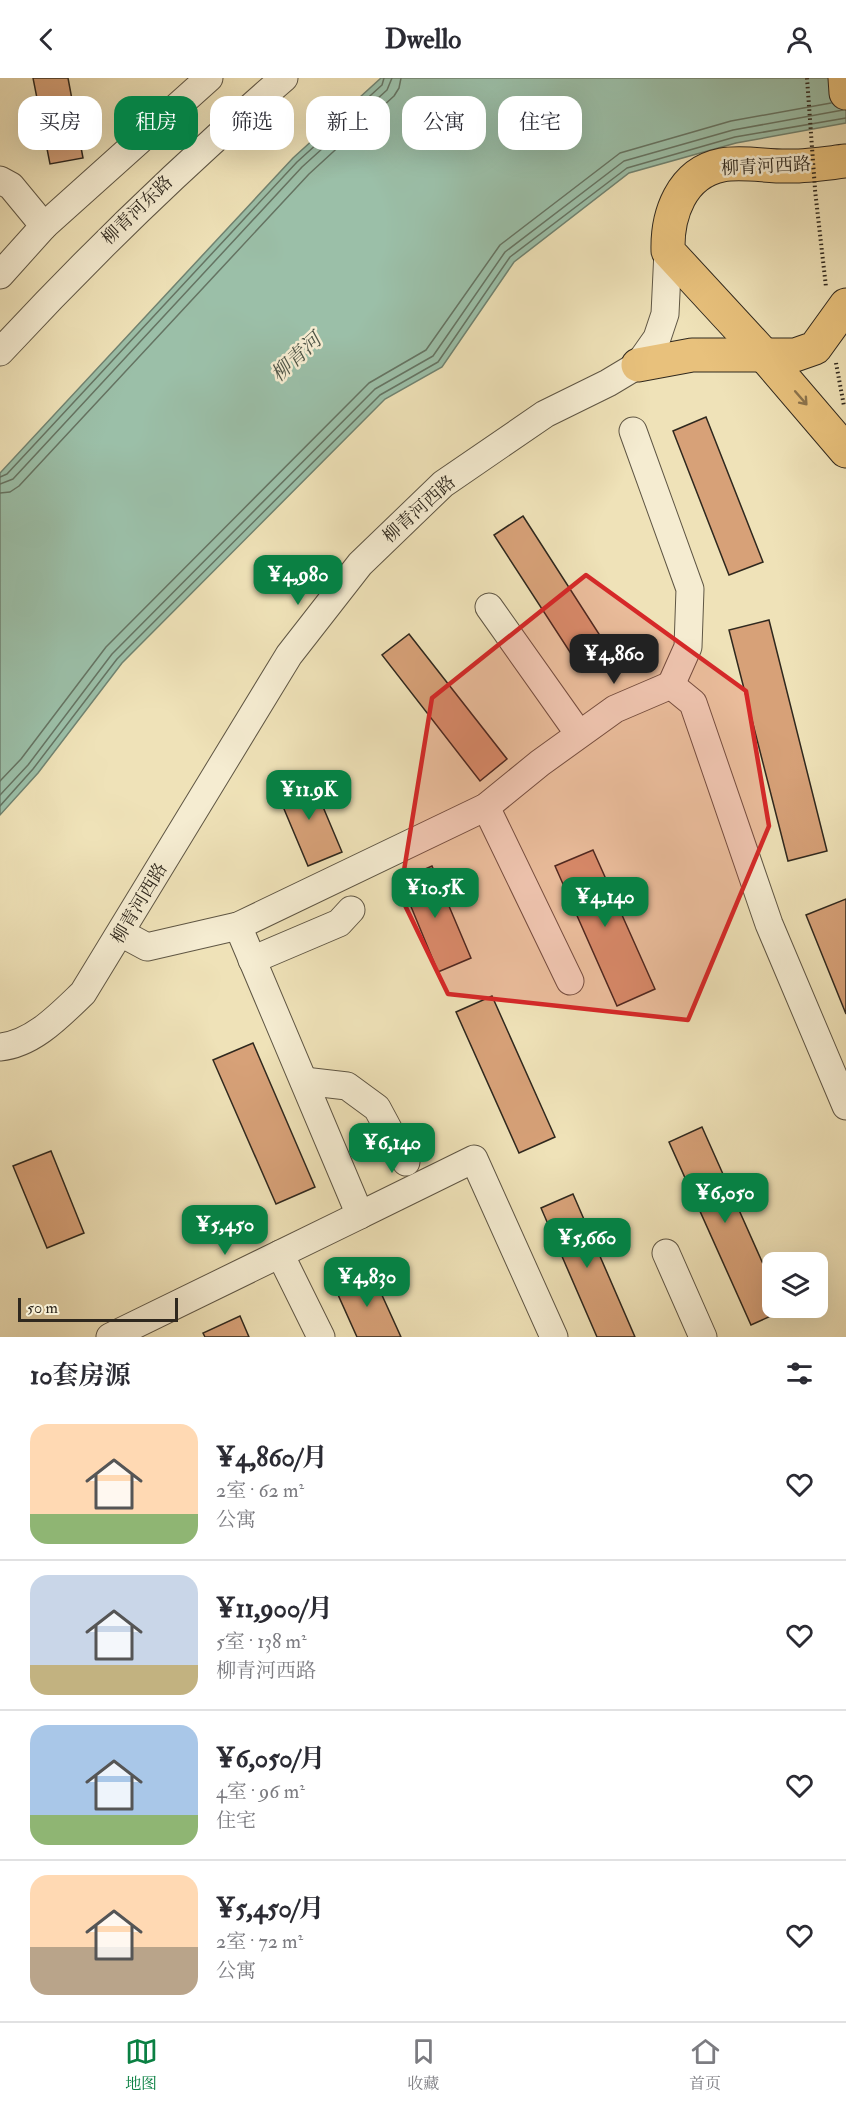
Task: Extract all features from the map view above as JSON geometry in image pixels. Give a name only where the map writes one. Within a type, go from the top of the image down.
[{"type":"main road","points":[[845,78],[846,93]]},
{"type":"main road","name":"柳青河西路","points":[[668,250],[667,229],[680,192],[700,174],[722,165],[792,166],[846,161]]},
{"type":"main road","points":[[668,250],[763,354],[846,451]]},
{"type":"main road","points":[[638,365],[692,355],[795,355],[815,348],[846,305]]},
{"type":"street","points":[[0,275],[44,226],[209,78]]},
{"type":"street","name":"柳青河东路","points":[[0,352],[67,279],[187,162],[284,78]]},
{"type":"street","points":[[0,180],[11,186],[44,226]]},
{"type":"street","name":"柳青河西路","points":[[0,1047],[12,1046],[50,1024],[83,993],[289,655],[360,564],[443,483],[545,414],[608,383],[638,365],[657,338],[665,314],[668,250]]},
{"type":"street","points":[[121,933],[147,947],[238,926],[486,807],[579,734],[615,709],[671,686],[688,647],[690,589],[633,431]]},
{"type":"street","points":[[489,607],[579,734]]},
{"type":"street","points":[[671,686],[693,703],[769,924],[846,1106]]},
{"type":"street","points":[[486,807],[570,981]]},
{"type":"street","points":[[252,960],[339,923],[351,910]]},
{"type":"street","points":[[238,926],[360,1215]]},
{"type":"street","points":[[304,1081],[347,1086],[377,1108],[406,1162]]},
{"type":"street","points":[[110,1337],[474,1159],[554,1337]]},
{"type":"street","points":[[666,1253],[703,1337]]},
{"type":"street","points":[[280,1254],[321,1337]]},
{"type":"path","points":[[807,78],[814,189]]},
{"type":"highlighted area","points":[[586,575],[746,691],[769,826],[688,1020],[448,994],[400,895],[432,698]]},
{"type":"water","name":"柳青河","points":[[381,78],[846,78],[846,123],[736,143],[629,173],[514,262],[442,367],[385,399],[122,663],[38,773],[0,815],[0,473],[306,146],[306,150],[390,150],[390,96],[361,96]]},
{"type":"building","points":[[33,78],[68,78],[71,96],[37,96]]},
{"type":"building","points":[[47,150],[82,150],[83,158],[50,164]]},
{"type":"building","points":[[706,417],[763,562],[729,575],[673,431]]},
{"type":"building","points":[[523,516],[608,648],[579,666],[494,535]]},
{"type":"building","points":[[769,620],[827,851],[788,861],[729,630]]},
{"type":"building","points":[[409,634],[507,759],[480,781],[382,655]]},
{"type":"building","points":[[310,776],[342,852],[308,866],[276,790]]},
{"type":"building","points":[[593,850],[655,989],[617,1006],[555,866]]},
{"type":"building","points":[[432,866],[471,958],[438,972],[400,880]]},
{"type":"building","points":[[846,899],[846,1014],[806,915]]},
{"type":"building","points":[[492,996],[555,1137],[519,1153],[456,1012]]},
{"type":"building","points":[[253,1043],[315,1187],[276,1204],[213,1060]]},
{"type":"building","points":[[702,1127],[762,1262],[762,1318],[766,1318],[751,1325],[669,1142]]},
{"type":"building","points":[[51,1151],[84,1233],[47,1248],[13,1166]]},
{"type":"building","points":[[573,1194],[635,1337],[597,1337],[541,1208]]},
{"type":"building","points":[[371,1271],[401,1337],[357,1337],[335,1288]]},
{"type":"building","points":[[240,1316],[249,1337],[205,1337],[203,1333]]}]
